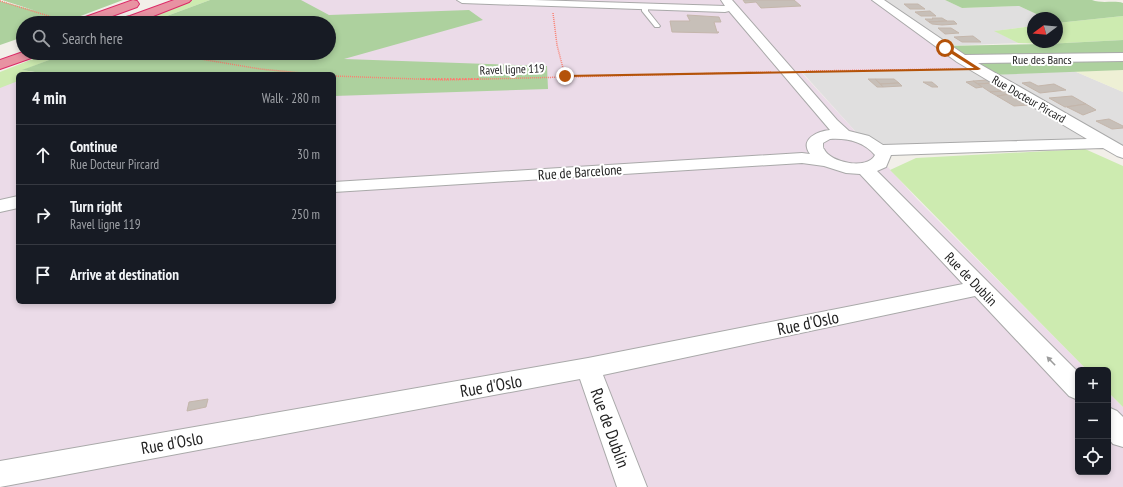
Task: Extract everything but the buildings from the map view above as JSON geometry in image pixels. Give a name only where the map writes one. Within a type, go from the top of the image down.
[{"type":"highway","points":[[120,9],[137,0]]},
{"type":"highway","points":[[100,16],[146,0]]},
{"type":"highway","points":[[131,16],[172,0]]},
{"type":"highway","points":[[142,16],[185,0]]},
{"type":"highway","points":[[0,52],[16,46]]},
{"type":"highway","points":[[0,65],[16,59]]},
{"type":"street","points":[[462,0],[645,6],[723,3],[783,72],[845,135]]},
{"type":"street","name":"Rue Docteur Pircard","points":[[877,0],[962,59],[1123,154]]},
{"type":"street","name":"Rue des Bancs","points":[[962,59],[1123,58]]},
{"type":"street","points":[[783,72],[820,123],[826,135]]},
{"type":"street","points":[[826,135],[845,135],[866,140],[880,150],[884,155],[883,160],[880,164],[865,169],[845,168],[821,156],[814,146],[815,141],[826,135]]},
{"type":"street","points":[[880,150],[1104,143]]},
{"type":"street","name":"Rue de Barcelone","points":[[336,179],[821,156]]},
{"type":"street","name":"Rue de Barcelone","points":[[336,187],[821,156]]},
{"type":"street","name":"Rue de Dublin","points":[[865,169],[1075,386]]},
{"type":"street","points":[[0,206],[16,202]]},
{"type":"street","points":[[0,214],[16,210]]},
{"type":"street","name":"Rue d'Oslo","points":[[0,474],[588,368],[979,288]]},
{"type":"street","name":"Rue de Dublin","points":[[588,368],[632,487]]},
{"type":"street","points":[[1111,422],[1123,435]]},
{"type":"lane","points":[[645,6],[645,11],[657,26]]},
{"type":"path","points":[[0,0],[52,16]]},
{"type":"path","points":[[552,4],[557,45],[565,76]]},
{"type":"path","points":[[207,60],[260,69],[291,72]]},
{"type":"path","name":"Ravel ligne 119","points":[[336,76],[444,80],[565,76],[978,69]]},
{"type":"shaded area","points":[[224,0],[882,0],[972,69],[801,72],[917,199],[1084,367],[1075,367],[1075,475],[1111,475],[1111,395],[1123,407],[1123,487],[0,487],[0,87],[16,81],[16,304],[336,304],[336,72],[39,72],[70,60],[336,60],[336,16],[297,16]]},
{"type":"shaded area","points":[[879,0],[945,0],[962,8],[1019,6],[1032,12],[1027,12],[1027,27],[995,31],[1018,43],[942,46]]},
{"type":"shaded area","points":[[972,69],[1104,143],[880,150],[855,137],[856,132],[801,71]]},
{"type":"shaded area","points":[[1074,71],[1123,92],[1123,153],[988,75]]},
{"type":"green space","points":[[2,0],[123,0],[81,16],[16,16],[16,39],[0,45],[0,1],[36,11]]},
{"type":"green space","points":[[189,0],[210,0],[167,16],[147,16]]},
{"type":"green space","points":[[210,0],[301,0],[329,15],[469,10],[483,20],[344,59],[547,66],[548,89],[336,96],[336,72],[35,72],[22,70],[49,60],[336,60],[336,16],[167,16]]},
{"type":"green space","points":[[945,0],[1092,0],[1100,2],[1116,2],[1123,3],[1123,16],[1063,22],[1063,12],[1032,12],[1019,6],[962,8]]},
{"type":"green space","points":[[1123,16],[1123,40],[1063,43],[1063,22]]},
{"type":"green space","points":[[1027,27],[1027,43],[1018,43],[994,31]]},
{"type":"green space","points":[[1123,40],[1123,70],[988,75],[942,46],[1027,44],[1027,48],[1063,48],[1063,43]]},
{"type":"green space","points":[[30,60],[49,60],[23,70],[33,72],[16,72],[16,82],[0,88],[0,72]]},
{"type":"green space","points":[[1123,70],[1123,92],[1074,71]]},
{"type":"green space","points":[[1085,149],[1123,166],[1123,407],[1111,395],[1111,367],[1084,367],[890,170],[916,158]]},
{"type":"route","points":[[565,76],[978,69],[945,48]]}]
